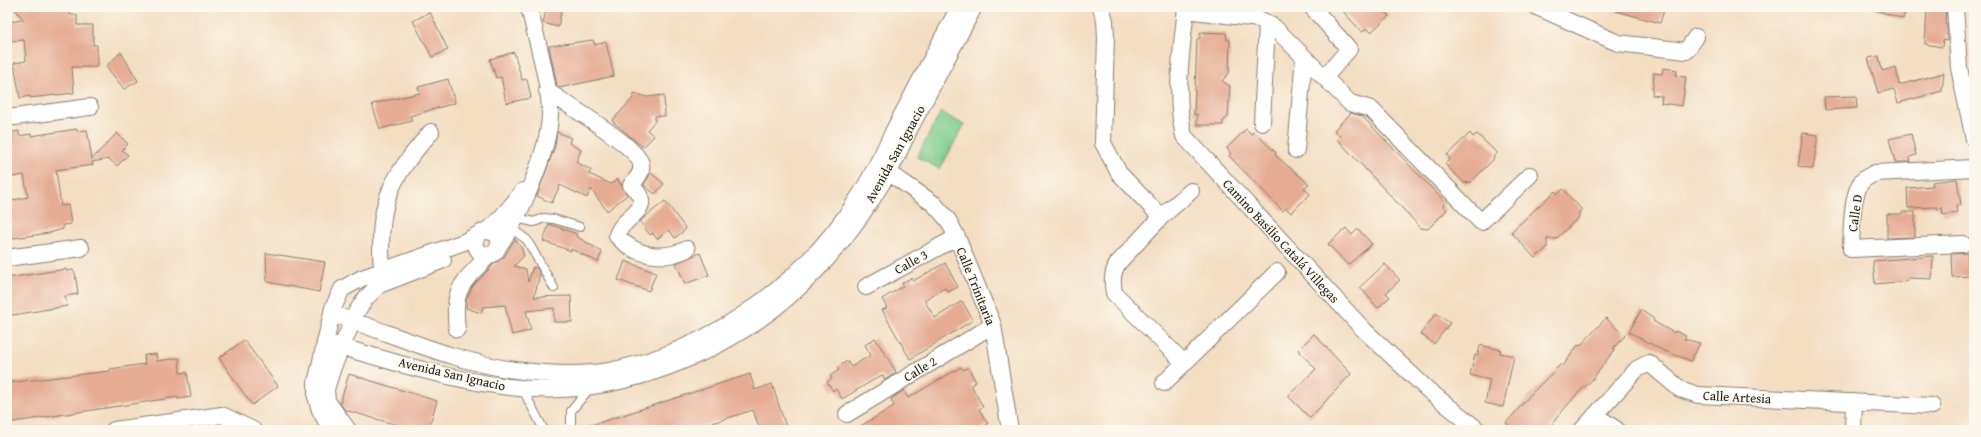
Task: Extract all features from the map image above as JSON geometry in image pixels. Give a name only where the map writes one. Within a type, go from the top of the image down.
[{"type":"street","points":[[348,430],[327,401],[326,389],[342,346],[353,321],[366,298],[379,285],[486,242],[514,223],[546,140],[550,115],[547,91],[529,7]]},
{"type":"street","name":"Avenida San Ignacio","points":[[332,314],[474,363],[514,370],[550,373],[608,371],[648,360],[698,342],[749,311],[782,284],[813,257],[837,228],[862,192],[959,7]]},
{"type":"street","name":"Avenida San Ignacio","points":[[325,342],[476,382],[522,388],[571,389],[591,387],[630,379],[702,354],[755,324],[790,297],[818,269],[855,224],[888,172],[974,7]]},
{"type":"street","points":[[1101,7],[1105,21],[1106,37],[1103,143],[1119,173],[1161,217]]},
{"type":"street","points":[[1312,7],[1349,49],[1324,77]]},
{"type":"street","points":[[1537,7],[1618,43],[1686,51],[1696,38]]},
{"type":"street","points":[[1955,7],[1958,68],[1974,139]]},
{"type":"street","points":[[1186,8],[1259,19],[1274,27],[1350,102],[1371,109],[1481,222],[1530,175]]},
{"type":"street","name":"Camino Basilio Catalá Villegas","points":[[1186,8],[1181,46],[1180,85],[1180,121],[1184,136],[1364,330],[1428,390],[1478,430]]},
{"type":"street","points":[[1262,123],[1267,23]]},
{"type":"street","points":[[1296,150],[1304,57]]},
{"type":"street","points":[[547,91],[621,141],[640,159],[642,166],[640,174],[631,186],[640,196],[642,202],[641,207],[618,230],[617,236],[624,244],[641,253],[658,256],[679,254],[687,249]]},
{"type":"street","points":[[7,118],[90,107]]},
{"type":"street","points":[[382,270],[380,243],[381,224],[389,189],[407,159],[431,132]]},
{"type":"street","name":"Calle D","points":[[1963,244],[1851,249],[1853,210],[1860,185],[1865,178],[1875,173],[1974,168]]},
{"type":"street","name":"Calle Trinitaria","points":[[888,172],[934,204],[948,220],[993,325],[1010,430]]},
{"type":"street","points":[[457,329],[455,302],[457,293],[486,242],[505,213],[531,181]]},
{"type":"street","points":[[1183,362],[1114,293],[1113,272],[1118,263],[1161,217],[1191,191]]},
{"type":"street","name":"Calle 3","points":[[866,287],[956,237]]},
{"type":"street","points":[[331,430],[320,410],[316,397],[316,383],[332,314],[337,297],[342,289],[352,282],[382,270],[464,242],[486,242]]},
{"type":"street","points":[[7,258],[81,248]]},
{"type":"street","points":[[1164,382],[1277,272]]},
{"type":"street","name":"Calle 2","points":[[847,414],[993,325]]},
{"type":"street","name":"Calle Artesia","points":[[1582,430],[1637,369],[1648,363],[1680,389],[1698,395],[1932,406]]},
{"type":"street","points":[[1853,430],[1854,402]]},
{"type":"street","points":[[114,430],[222,415],[253,430]]},
{"type":"street","points":[[1595,415],[1617,430]]},
{"type":"lane","points":[[514,223],[534,222],[544,218],[554,219],[580,227]]},
{"type":"lane","points":[[514,223],[527,240],[554,288]]},
{"type":"lane","points":[[571,430],[571,411],[591,387]]},
{"type":"lane","points":[[522,388],[544,430]]},
{"type":"green space","points":[[941,112],[964,125],[940,169],[917,157]]},
{"type":"building","points":[[13,7],[70,7],[70,15],[77,15],[77,25],[93,25],[93,45],[97,45],[97,67],[72,67],[74,93],[20,98],[14,63],[26,61],[24,40],[11,41],[11,35],[7,35],[7,22],[24,20]]},
{"type":"building","points":[[547,7],[562,7],[558,27],[543,23]]},
{"type":"building","points":[[1339,7],[1382,7],[1389,16],[1371,32],[1367,29],[1362,32]]},
{"type":"building","points":[[1616,7],[1665,7],[1660,23],[1616,11]]},
{"type":"building","points":[[1873,7],[1907,7],[1903,19],[1873,9]]},
{"type":"building","points":[[1927,7],[1946,7],[1945,25],[1947,25],[1947,41],[1943,40],[1942,47],[1925,44]]},
{"type":"building","points":[[430,12],[448,50],[432,57],[413,21]]},
{"type":"building","points":[[1200,32],[1226,33],[1227,40],[1230,40],[1229,73],[1222,81],[1230,86],[1228,117],[1223,121],[1223,125],[1197,125],[1197,114],[1194,115],[1197,39],[1200,38]]},
{"type":"building","points":[[593,40],[595,45],[606,42],[614,76],[559,88],[557,86],[549,46]]},
{"type":"building","points":[[121,52],[138,81],[124,89],[106,66]]},
{"type":"building","points":[[514,52],[522,80],[527,79],[531,98],[506,103],[501,77],[496,78],[490,59]]},
{"type":"building","points":[[1879,56],[1882,71],[1896,67],[1899,85],[1944,73],[1942,91],[1898,103],[1894,89],[1878,93],[1868,58]]},
{"type":"building","points":[[1663,68],[1677,70],[1676,76],[1686,77],[1682,106],[1661,103],[1662,96],[1652,95],[1654,73],[1662,74]]},
{"type":"building","points":[[448,79],[455,103],[410,116],[412,121],[380,129],[372,104],[420,93],[418,87]]},
{"type":"building","points":[[634,93],[647,97],[664,95],[665,116],[655,116],[655,121],[647,130],[654,136],[643,147],[612,121],[633,98]]},
{"type":"building","points":[[1856,96],[1857,108],[1825,110],[1824,97]]},
{"type":"building","points":[[1351,113],[1362,116],[1445,202],[1443,206],[1447,210],[1428,229],[1421,228],[1337,139],[1340,136],[1334,130]]},
{"type":"building","points":[[77,129],[77,131],[87,130],[92,159],[117,133],[128,144],[122,150],[128,155],[117,166],[109,159],[92,162],[93,165],[56,170],[61,206],[68,205],[71,224],[63,225],[63,229],[49,233],[7,239],[7,215],[11,214],[9,201],[28,197],[24,175],[7,178],[7,133],[19,131],[19,136],[31,134],[31,136]]},
{"type":"building","points":[[1246,129],[1251,134],[1254,132],[1276,153],[1275,155],[1309,184],[1304,188],[1310,194],[1291,213],[1286,208],[1283,211],[1229,156],[1231,154],[1227,148]]},
{"type":"building","points":[[557,132],[571,138],[569,143],[581,150],[576,162],[591,170],[589,174],[611,184],[618,179],[627,195],[607,211],[591,189],[587,198],[560,185],[552,203],[537,196],[555,146]]},
{"type":"building","points":[[1470,133],[1473,137],[1477,134],[1497,153],[1493,160],[1471,182],[1464,183],[1445,164],[1450,159],[1447,155]]},
{"type":"building","points":[[1803,133],[1818,135],[1813,169],[1798,166]]},
{"type":"building","points":[[1911,134],[1916,155],[1910,157],[1911,162],[1895,162],[1889,139]]},
{"type":"building","points":[[651,173],[664,184],[655,194],[644,185]]},
{"type":"building","points":[[1957,179],[1961,205],[1956,205],[1957,213],[1943,215],[1942,208],[1937,209],[1937,207],[1908,208],[1907,188],[1933,186],[1932,182]]},
{"type":"building","points":[[1563,189],[1582,210],[1579,212],[1579,217],[1556,239],[1547,239],[1547,248],[1535,258],[1511,232],[1555,191],[1558,194]]},
{"type":"building","points":[[665,201],[686,229],[675,238],[669,230],[657,239],[653,233],[650,235],[641,223],[641,220]]},
{"type":"building","points":[[1902,212],[1915,212],[1915,237],[1887,238],[1887,214],[1902,214]]},
{"type":"building","points":[[549,224],[577,234],[576,236],[602,252],[598,262],[571,249],[571,251],[543,241]]},
{"type":"building","points":[[1346,228],[1352,235],[1358,229],[1372,244],[1348,265],[1328,244]]},
{"type":"building","points":[[515,239],[522,249],[524,256],[514,266],[526,269],[528,282],[533,267],[537,268],[540,274],[534,297],[571,296],[572,322],[554,322],[554,308],[526,311],[531,330],[512,335],[505,305],[483,307],[481,313],[466,308],[467,298],[473,286],[494,264],[504,257]]},
{"type":"building","points":[[266,253],[325,262],[319,292],[267,282]]},
{"type":"building","points":[[700,253],[709,275],[685,284],[676,263]]},
{"type":"building","points":[[1967,253],[1968,261],[1974,260],[1974,276],[1952,277],[1951,254]]},
{"type":"building","points":[[1933,256],[1932,279],[1908,278],[1908,281],[1875,284],[1873,261]]},
{"type":"building","points":[[625,261],[656,273],[649,291],[618,280]]},
{"type":"building","points":[[945,263],[958,287],[948,292],[945,288],[924,300],[935,318],[962,301],[973,320],[910,359],[882,310],[887,308],[882,299],[903,286],[902,283],[911,278],[913,281]]},
{"type":"building","points":[[1385,264],[1400,280],[1386,293],[1390,297],[1378,308],[1360,287]]},
{"type":"building","points":[[66,269],[66,271],[73,270],[75,273],[78,294],[65,296],[67,306],[7,316],[7,278]]},
{"type":"building","points":[[1641,310],[1654,319],[1653,321],[1674,333],[1675,331],[1686,336],[1684,339],[1700,343],[1691,361],[1662,350],[1629,332]]},
{"type":"building","points":[[1436,313],[1450,323],[1434,344],[1421,334]]},
{"type":"building","points":[[1606,318],[1625,336],[1613,348],[1615,349],[1592,380],[1578,393],[1548,430],[1515,430],[1506,423],[1531,394],[1561,364],[1563,366],[1578,345],[1580,346]]},
{"type":"building","points":[[1314,334],[1351,374],[1310,418],[1288,396],[1316,369],[1298,350]]},
{"type":"building","points":[[875,338],[896,373],[885,380],[883,375],[880,376],[842,399],[836,389],[833,391],[827,382],[832,379],[830,376],[839,370],[837,368],[847,361],[851,367],[871,355],[865,345]]},
{"type":"building","points":[[244,340],[278,386],[252,405],[219,358]]},
{"type":"building","points":[[1480,345],[1501,350],[1500,353],[1514,356],[1503,407],[1485,403],[1490,380],[1470,375],[1475,355],[1478,355]]},
{"type":"building","points":[[156,354],[157,361],[179,358],[180,373],[187,372],[191,397],[178,399],[178,397],[7,423],[7,383],[110,371],[110,369],[145,364],[144,355]]},
{"type":"building","points":[[961,367],[963,370],[967,368],[969,369],[976,382],[971,385],[983,407],[979,409],[988,424],[979,430],[854,430],[894,406],[891,399],[904,390],[908,398]]},
{"type":"building","points":[[349,374],[437,401],[428,430],[415,430],[345,410],[340,403]]},
{"type":"building","points":[[750,374],[755,390],[772,384],[787,430],[760,430],[753,410],[690,430],[584,430],[583,428]]}]
